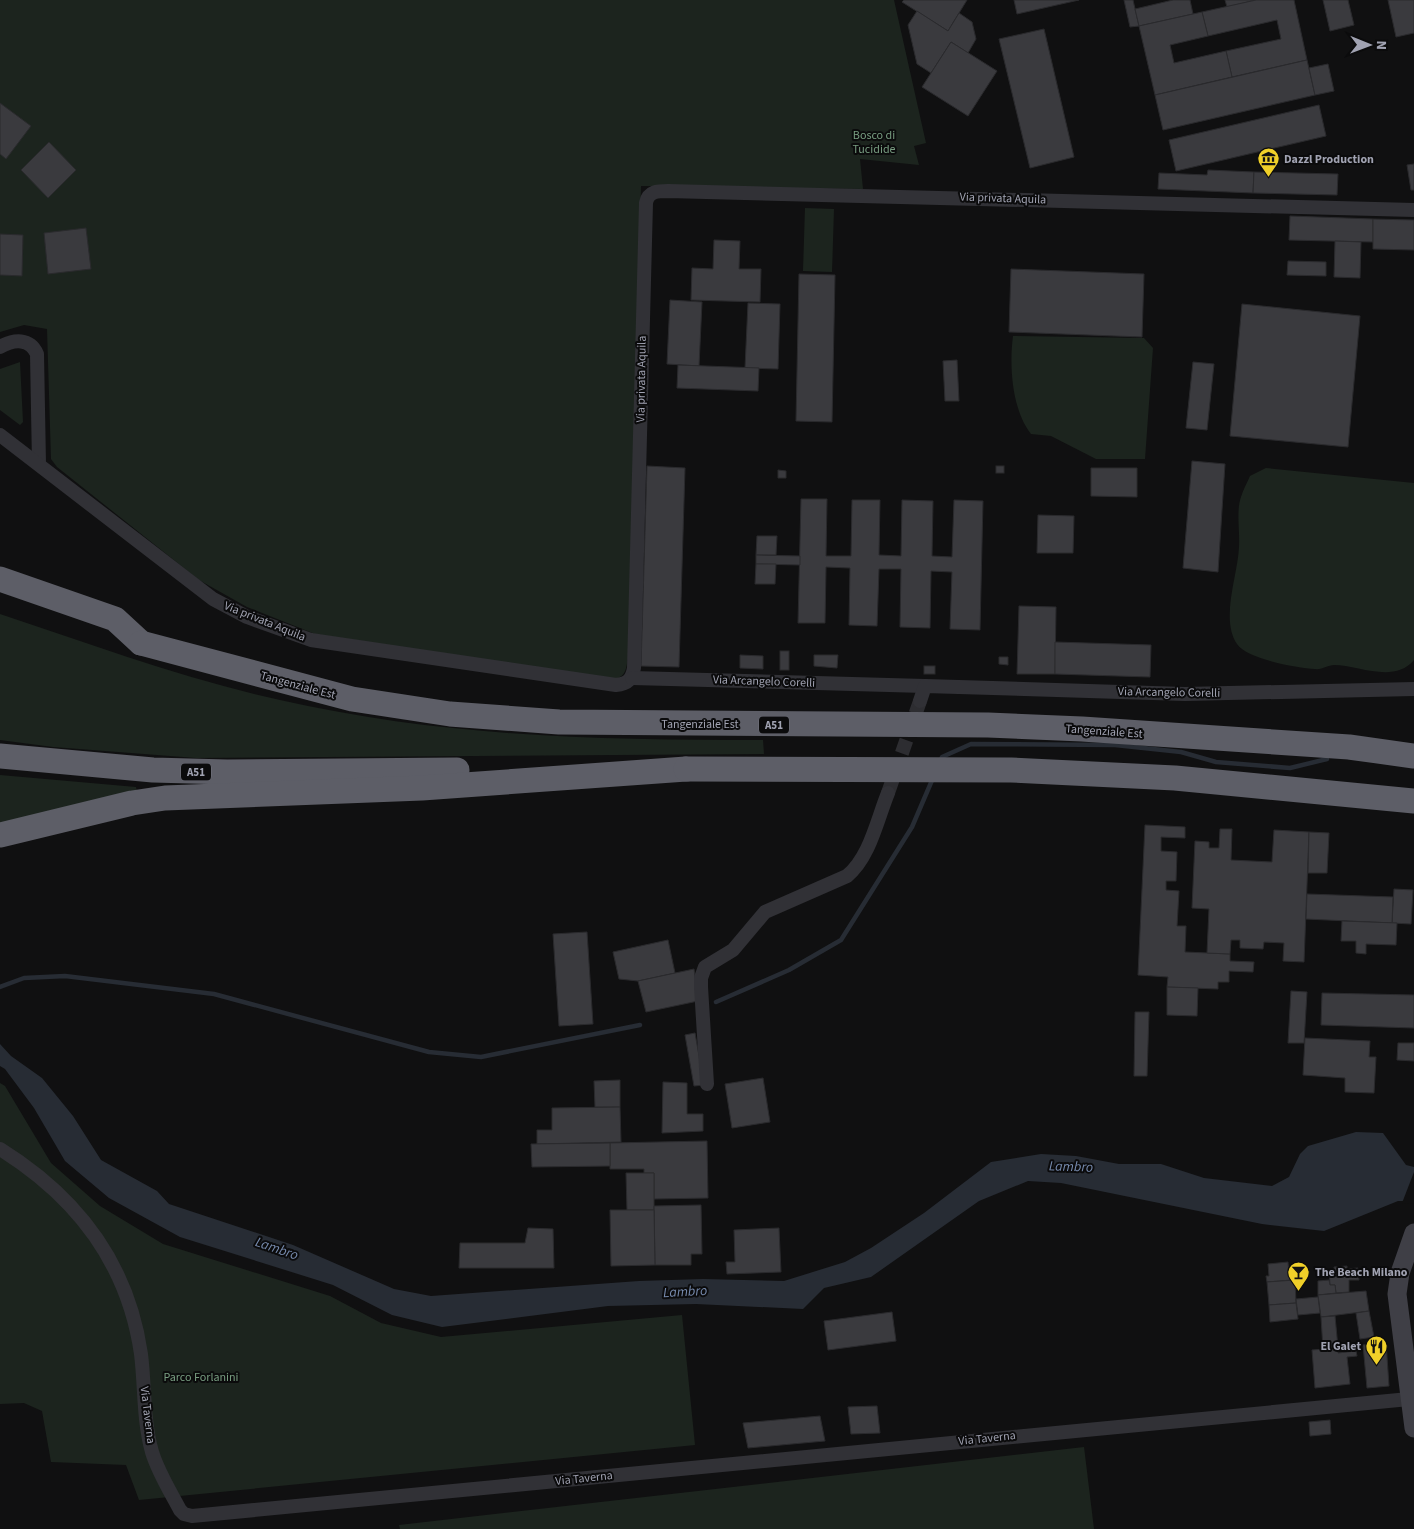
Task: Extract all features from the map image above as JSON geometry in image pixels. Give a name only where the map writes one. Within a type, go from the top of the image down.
[{"type":"highway","points":[[0,579],[27,597]]},
{"type":"highway","name":"Tangenziale Est","points":[[0,596],[27,597],[141,643],[352,699],[450,714],[568,722],[988,725],[1348,748],[1414,756]]},
{"type":"highway","name":"A51","points":[[0,756],[153,770],[227,772],[339,781],[686,769],[1011,770],[1184,778],[1414,801]]},
{"type":"highway","points":[[0,835],[132,803],[339,781]]},
{"type":"street","name":"Via privata Aquila","points":[[0,435],[213,599],[247,616],[311,640],[625,684],[632,678],[646,203],[647,198],[653,192],[886,195],[1414,210]]},
{"type":"street","points":[[0,347],[16,340],[26,342],[34,347],[36,354],[39,464]]},
{"type":"street","name":"Via Arcangelo Corelli","points":[[632,678],[1185,694],[1414,688]]},
{"type":"street","points":[[920,701],[925,686]]},
{"type":"street","points":[[707,1084],[701,987],[701,978],[705,966],[733,950],[765,912],[847,876],[854,870],[864,854],[888,792]]},
{"type":"street","name":"Via Taverna","points":[[0,1149],[62,1196],[101,1243],[116,1268],[128,1297],[135,1323],[152,1452],[170,1492],[184,1514],[199,1515],[1410,1399]]},
{"type":"street","points":[[1414,1232],[1403,1265],[1397,1294],[1414,1428]]},
{"type":"green space","name":"Bosco di Tucidide","points":[[0,0],[894,0],[926,143],[914,146],[919,165],[860,159],[863,189],[641,186],[628,658],[626,669],[621,676],[615,679],[315,634],[247,607],[199,580],[57,467],[51,459],[47,329],[24,325],[0,332]]},
{"type":"green space","points":[[805,208],[834,209],[832,272],[803,271]]},
{"type":"green space","points":[[1013,336],[1144,338],[1153,348],[1145,459],[1096,459],[1051,436],[1031,434],[1020,413],[1013,387],[1011,361]]},
{"type":"green space","points":[[20,362],[23,422],[20,425],[0,410],[0,369]]},
{"type":"green space","points":[[1266,468],[1414,483],[1414,660],[1406,667],[1386,672],[1334,665],[1318,669],[1307,668],[1285,665],[1261,658],[1242,649],[1237,644],[1232,634],[1230,610],[1239,547],[1238,515],[1243,492],[1250,476]]},
{"type":"green space","points":[[0,614],[139,661],[209,682],[280,700],[341,712],[401,722],[520,734],[640,739],[763,740],[764,754],[196,758],[53,747],[0,740]]},
{"type":"green space","points":[[0,775],[136,787],[137,792],[0,828]]},
{"type":"green space","name":"Parco Forlanini","points":[[0,1083],[5,1086],[51,1163],[100,1206],[163,1244],[330,1296],[381,1323],[441,1337],[682,1315],[695,1445],[139,1500],[126,1465],[51,1462],[42,1411],[24,1403],[0,1404]]},
{"type":"green space","points":[[1084,1447],[1094,1529],[400,1529],[399,1525]]},
{"type":"water","name":"Lambro","points":[[0,1044],[11,1056],[42,1078],[73,1116],[101,1160],[157,1191],[169,1204],[293,1245],[394,1289],[431,1296],[639,1281],[703,1279],[784,1281],[845,1262],[871,1248],[924,1213],[991,1162],[1041,1154],[1076,1156],[1119,1164],[1161,1164],[1204,1178],[1272,1186],[1289,1177],[1300,1154],[1308,1146],[1356,1132],[1383,1133],[1406,1165],[1414,1167],[1414,1201],[1398,1201],[1324,1231],[1262,1224],[1061,1183],[1028,1181],[979,1201],[871,1277],[824,1288],[803,1309],[696,1304],[608,1306],[442,1327],[392,1315],[333,1285],[180,1237],[109,1198],[65,1161],[34,1108],[5,1069],[0,1066]]},
{"type":"pier","points":[[1414,1172],[1414,1204],[1402,1203]]},
{"type":"building","points":[[904,0],[967,0],[948,31],[902,2]]},
{"type":"building","points":[[1014,0],[1079,0],[1017,14]]},
{"type":"building","points":[[1124,0],[1133,0],[1139,26],[1130,27]]},
{"type":"building","points":[[1173,0],[1190,0],[1193,14],[1139,26],[1135,9]]},
{"type":"building","points":[[1225,0],[1256,0],[1227,7]]},
{"type":"building","points":[[1256,0],[1294,0],[1307,60],[1232,77],[1226,51],[1281,39],[1277,20],[1208,36],[1202,12]]},
{"type":"building","points":[[1323,0],[1348,0],[1354,25],[1330,31]]},
{"type":"building","points":[[1388,0],[1414,0],[1414,33],[1396,37]]},
{"type":"building","points":[[917,11],[948,31],[959,13],[972,22],[976,39],[968,53],[951,42],[931,73],[917,64],[908,25]]},
{"type":"building","points":[[1202,12],[1208,36],[1170,45],[1174,63],[1226,51],[1232,77],[1155,95],[1139,26]]},
{"type":"building","points":[[1044,29],[1074,157],[1030,168],[999,39]]},
{"type":"building","points":[[951,42],[997,71],[968,116],[922,87]]},
{"type":"building","points":[[1307,60],[1315,95],[1163,130],[1155,95]]},
{"type":"building","points":[[1328,64],[1334,91],[1315,95],[1309,68]]},
{"type":"building","points":[[0,103],[31,126],[6,159],[0,154]]},
{"type":"building","points":[[1319,105],[1326,136],[1176,171],[1169,140]]},
{"type":"building","points":[[49,142],[76,170],[48,198],[21,170]]},
{"type":"building","points":[[1414,164],[1414,190],[1411,190],[1407,165]]},
{"type":"building","points":[[1208,170],[1254,172],[1253,193],[1158,189],[1159,173],[1207,175]]},
{"type":"building","points":[[1254,172],[1338,174],[1337,195],[1253,193]]},
{"type":"building","points":[[1290,216],[1373,219],[1373,242],[1289,240]]},
{"type":"building","points":[[1373,219],[1414,220],[1414,250],[1373,249]]},
{"type":"building","points":[[86,228],[91,269],[48,274],[44,233]]},
{"type":"building","points":[[0,234],[23,235],[22,276],[0,275]]},
{"type":"building","points":[[714,240],[740,241],[739,269],[761,269],[760,302],[691,300],[692,268],[713,269]]},
{"type":"building","points":[[1335,241],[1361,242],[1360,278],[1334,277]]},
{"type":"building","points":[[1288,261],[1326,262],[1326,276],[1287,275]]},
{"type":"building","points":[[1011,269],[1144,274],[1142,337],[1009,332]]},
{"type":"building","points":[[799,274],[835,275],[832,422],[796,421]]},
{"type":"building","points":[[670,300],[702,302],[699,366],[667,364]]},
{"type":"building","points":[[748,303],[780,304],[778,369],[745,368]]},
{"type":"building","points":[[1242,304],[1360,316],[1348,447],[1230,436]]},
{"type":"building","points":[[957,360],[959,401],[945,401],[943,361]]},
{"type":"building","points":[[1193,362],[1214,364],[1207,430],[1186,428]]},
{"type":"building","points":[[678,365],[759,368],[758,391],[677,388]]},
{"type":"building","points":[[1192,461],[1225,464],[1218,572],[1183,568]]},
{"type":"building","points":[[647,466],[685,468],[679,667],[641,666]]},
{"type":"building","points":[[996,466],[1004,466],[1004,473],[996,473]]},
{"type":"building","points":[[1091,468],[1137,468],[1137,497],[1091,496]]},
{"type":"building","points":[[778,470],[786,471],[786,478],[778,478]]},
{"type":"building","points":[[801,499],[827,499],[826,556],[851,556],[852,500],[880,500],[879,555],[901,556],[902,500],[933,501],[932,556],[952,557],[954,500],[983,501],[980,630],[950,629],[952,572],[931,571],[930,628],[900,627],[901,569],[879,569],[877,626],[849,625],[850,568],[826,567],[825,623],[798,623]]},
{"type":"building","points":[[1038,515],[1074,516],[1073,553],[1037,553]]},
{"type":"building","points":[[757,536],[777,536],[776,555],[756,555]]},
{"type":"building","points":[[756,555],[800,556],[800,565],[756,564]]},
{"type":"building","points":[[756,564],[776,564],[775,584],[755,584]]},
{"type":"building","points":[[1019,606],[1056,607],[1055,674],[1017,674]]},
{"type":"building","points":[[1055,642],[1151,645],[1150,677],[1055,674]]},
{"type":"building","points":[[780,651],[789,651],[789,670],[780,670]]},
{"type":"building","points":[[740,655],[763,656],[763,669],[740,668]]},
{"type":"building","points":[[814,655],[838,655],[837,668],[814,666]]},
{"type":"building","points":[[999,657],[1008,657],[1008,665],[999,664]]},
{"type":"building","points":[[924,666],[935,666],[935,674],[924,674]]},
{"type":"building","points":[[1145,825],[1185,827],[1185,838],[1161,837],[1161,851],[1177,852],[1176,881],[1166,881],[1166,890],[1179,891],[1177,926],[1186,926],[1185,952],[1230,954],[1230,961],[1254,962],[1253,972],[1229,971],[1229,982],[1218,982],[1218,989],[1167,987],[1168,977],[1138,975]]},
{"type":"building","points":[[1220,829],[1232,829],[1231,860],[1272,862],[1274,830],[1309,832],[1304,962],[1283,961],[1284,943],[1264,942],[1263,949],[1240,948],[1240,940],[1231,940],[1230,954],[1207,953],[1209,909],[1192,908],[1195,841],[1209,842],[1209,848],[1219,848]]},
{"type":"building","points":[[1309,832],[1329,833],[1327,873],[1308,873]]},
{"type":"building","points":[[1394,889],[1413,890],[1411,924],[1392,923]]},
{"type":"building","points":[[1307,894],[1393,897],[1392,923],[1306,919]]},
{"type":"building","points":[[1342,921],[1397,923],[1396,945],[1366,944],[1366,954],[1356,953],[1356,941],[1341,941]]},
{"type":"building","points":[[587,932],[593,1024],[559,1026],[553,934]]},
{"type":"building","points":[[668,940],[675,973],[638,981],[619,979],[613,952]]},
{"type":"building","points":[[694,969],[698,1001],[646,1012],[638,981]]},
{"type":"building","points":[[1167,987],[1198,988],[1197,1016],[1167,1015]]},
{"type":"building","points":[[1291,991],[1307,992],[1304,1043],[1288,1043]]},
{"type":"building","points":[[1322,993],[1414,995],[1414,1028],[1321,1025]]},
{"type":"building","points":[[1135,1012],[1149,1012],[1147,1076],[1134,1076]]},
{"type":"building","points":[[695,1033],[704,1085],[694,1086],[685,1035]]},
{"type":"building","points":[[1305,1038],[1370,1041],[1369,1057],[1376,1057],[1374,1093],[1345,1092],[1345,1078],[1303,1075]]},
{"type":"building","points":[[1398,1043],[1414,1043],[1414,1061],[1397,1060]]},
{"type":"building","points":[[763,1078],[770,1122],[732,1128],[725,1084]]},
{"type":"building","points":[[620,1080],[620,1107],[595,1107],[594,1081]]},
{"type":"building","points":[[663,1082],[687,1083],[687,1114],[703,1114],[703,1131],[662,1133]]},
{"type":"building","points":[[620,1107],[621,1142],[537,1144],[537,1130],[552,1130],[552,1108]]},
{"type":"building","points":[[707,1141],[708,1198],[654,1199],[654,1173],[644,1173],[644,1169],[610,1169],[610,1143]]},
{"type":"building","points":[[610,1143],[610,1166],[532,1167],[531,1144]]},
{"type":"building","points":[[626,1173],[654,1173],[654,1210],[627,1210]]},
{"type":"building","points":[[701,1205],[702,1254],[691,1254],[691,1265],[655,1265],[654,1206]]},
{"type":"building","points":[[610,1210],[654,1210],[655,1265],[611,1266]]},
{"type":"building","points":[[528,1228],[553,1229],[554,1268],[459,1268],[460,1243],[525,1243]]},
{"type":"building","points":[[779,1228],[781,1272],[727,1274],[726,1262],[735,1262],[734,1230]]},
{"type":"building","points":[[1288,1262],[1289,1275],[1292,1274],[1292,1280],[1267,1282],[1266,1276],[1269,1276],[1268,1264]]},
{"type":"building","points":[[1347,1266],[1347,1269],[1358,1268],[1359,1280],[1349,1280],[1349,1292],[1336,1293],[1335,1285],[1330,1285],[1329,1270],[1334,1270],[1334,1267]]},
{"type":"building","points":[[1295,1280],[1296,1303],[1269,1305],[1267,1282]]},
{"type":"building","points":[[1329,1280],[1330,1285],[1335,1285],[1336,1293],[1318,1295],[1318,1281]]},
{"type":"building","points":[[1366,1291],[1369,1311],[1321,1317],[1318,1295]]},
{"type":"building","points":[[1318,1297],[1320,1313],[1298,1315],[1296,1299]]},
{"type":"building","points":[[1296,1303],[1298,1319],[1270,1322],[1269,1305]]},
{"type":"building","points":[[1369,1311],[1374,1337],[1360,1339],[1356,1313]]},
{"type":"building","points":[[892,1312],[896,1341],[828,1350],[824,1321]]},
{"type":"building","points":[[1335,1316],[1338,1348],[1323,1349],[1321,1317]]},
{"type":"building","points":[[1386,1342],[1389,1386],[1367,1388],[1363,1345]]},
{"type":"building","points":[[1338,1348],[1338,1353],[1356,1351],[1357,1356],[1347,1357],[1350,1384],[1315,1388],[1312,1350]]},
{"type":"building","points":[[877,1406],[880,1433],[851,1434],[848,1407]]},
{"type":"building","points":[[820,1416],[825,1441],[748,1448],[743,1423]]},
{"type":"building","points":[[1330,1420],[1331,1434],[1310,1436],[1309,1422]]},
{"type":"waterway","points":[[940,762],[942,757],[971,744],[1115,745],[1181,752],[1216,762],[1290,768],[1327,759]]},
{"type":"waterway","points":[[716,1002],[789,970],[841,940],[912,827],[933,778]]},
{"type":"waterway","points":[[0,987],[24,978],[65,976],[214,994],[429,1052],[481,1057],[640,1025]]},
{"type":"tunnel","points":[[888,793],[920,701]]},
{"type":"place","name":"Dazzl Production","points":[[1268,178]]},
{"type":"place","name":"The Beach Milano","points":[[1299,1291]]},
{"type":"place","name":"El Galet","points":[[1377,1365]]}]
